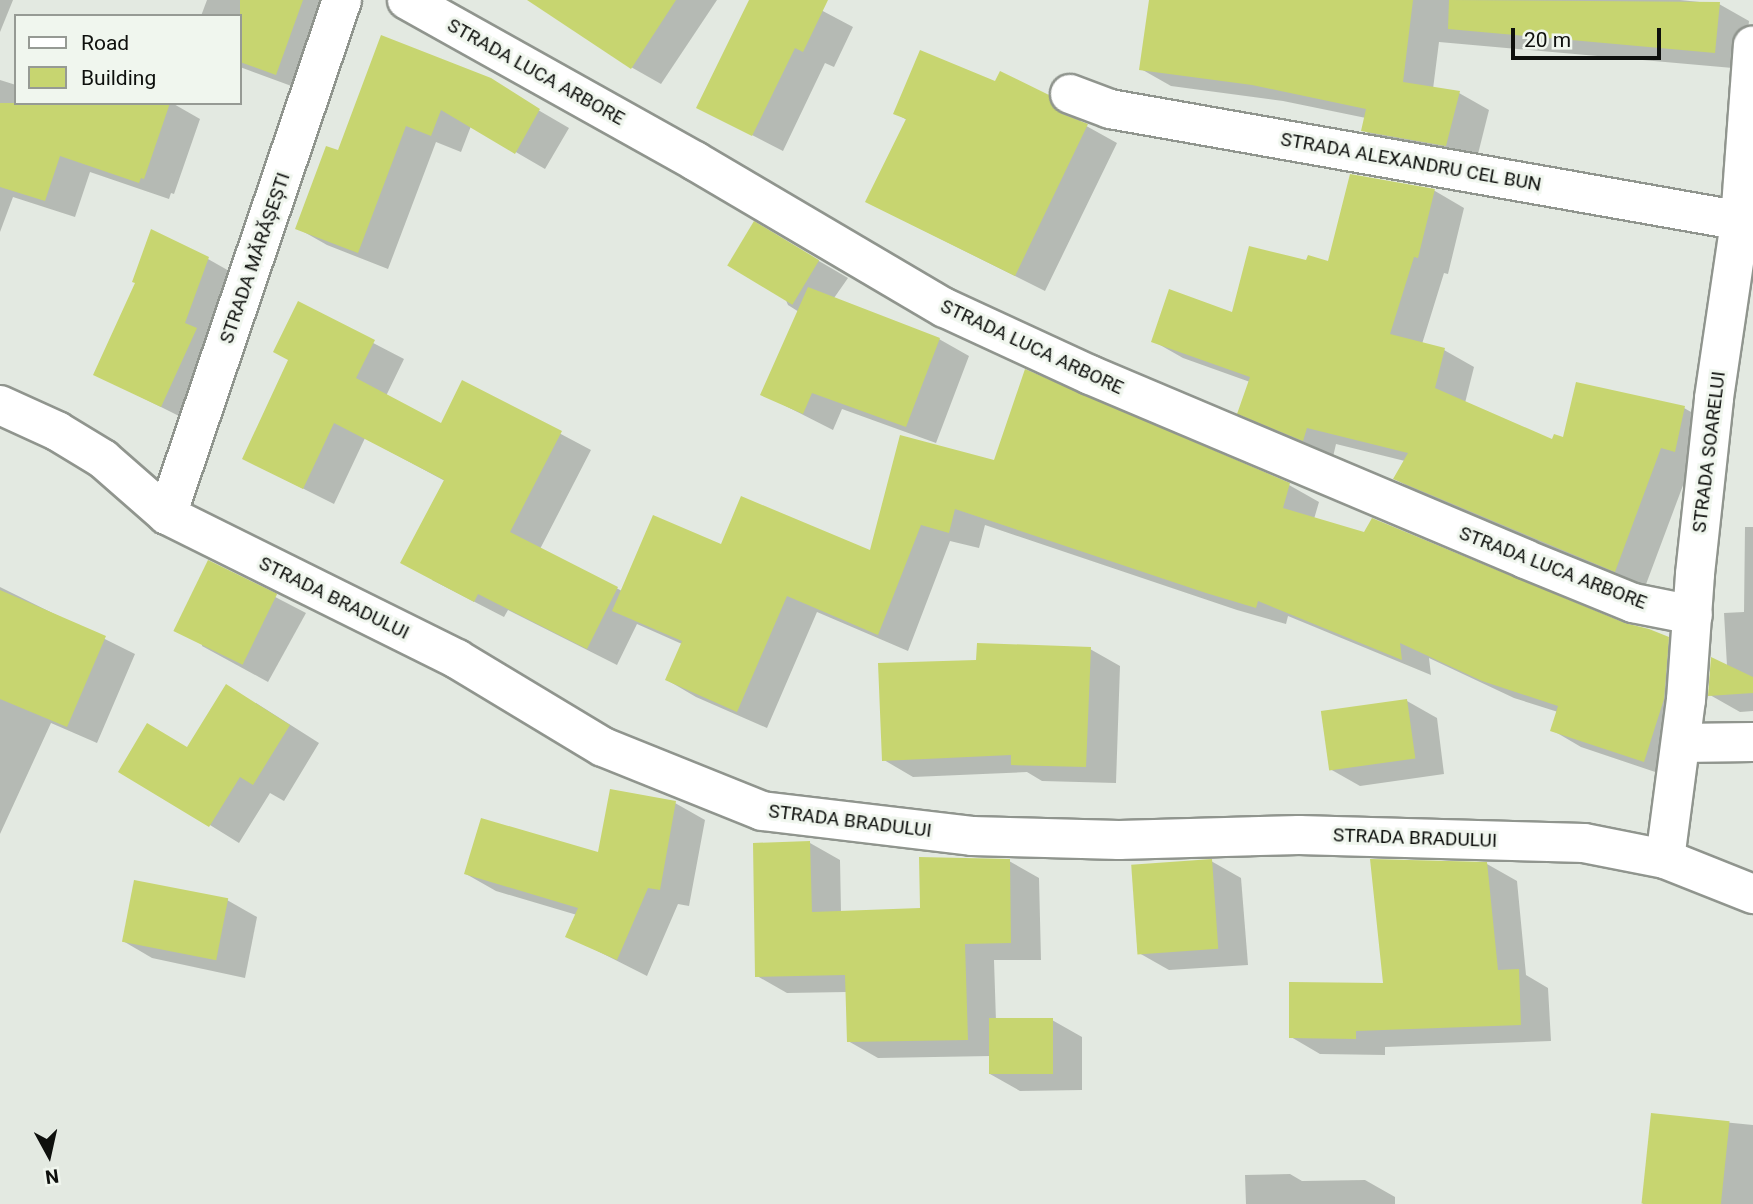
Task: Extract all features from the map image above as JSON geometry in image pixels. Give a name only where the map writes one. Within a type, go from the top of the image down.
[{"type":"street","name":"STRADA MĂRĂȘEȘTI","points":[[167,515],[342,0]]},
{"type":"street","name":"STRADA LUCA ARBORE","points":[[407,0],[695,161],[945,308],[1090,375],[1525,559],[1633,603],[1693,615]]},
{"type":"street","name":"STRADA SOARELUI","points":[[1665,859],[1681,743],[1714,398],[1747,222],[1753,45]]},
{"type":"street","name":"STRADA ALEXANDRU CEL BUN","points":[[1070,94],[1110,109],[1747,222]]},
{"type":"street","name":"STRADA BRADULUI","points":[[0,405],[57,430],[103,458],[167,515],[457,659],[603,747],[762,811],[972,836],[1119,840],[1299,835],[1584,843],[1665,859],[1753,894]]},
{"type":"street","points":[[1681,743],[1753,743]]},
{"type":"building","points":[[240,0],[303,0],[276,75],[242,63]]},
{"type":"building","points":[[527,0],[676,0],[631,69]]},
{"type":"building","points":[[749,0],[828,0],[803,52],[795,48],[752,136],[696,108]]},
{"type":"building","points":[[1149,0],[1413,0],[1403,82],[1460,91],[1446,146],[1361,131],[1366,109],[1252,85],[1139,70]]},
{"type":"building","points":[[1449,0],[1720,2],[1715,53],[1448,29]]},
{"type":"building","points":[[381,35],[491,78],[540,109],[515,154],[441,110],[431,136],[406,126],[358,253],[295,229],[326,146],[338,150]]},
{"type":"building","points":[[920,50],[995,81],[1000,71],[1049,95],[1053,107],[1062,114],[1088,124],[1015,276],[865,202],[906,119],[893,114]]},
{"type":"building","points":[[0,103],[169,105],[144,179],[141,178],[139,183],[60,156],[45,201],[0,187]]},
{"type":"building","points":[[1350,174],[1435,189],[1418,258],[1414,257],[1390,334],[1445,348],[1435,388],[1552,439],[1554,434],[1563,437],[1576,382],[1685,406],[1675,452],[1661,448],[1615,572],[1393,479],[1408,453],[1307,428],[1303,441],[1237,414],[1250,377],[1151,342],[1169,289],[1232,312],[1249,246],[1306,260],[1308,255],[1328,261]]},
{"type":"building","points":[[754,221],[819,260],[792,305],[727,266]]},
{"type":"building","points":[[151,229],[209,257],[185,323],[197,328],[161,407],[93,375],[135,283],[132,282]]},
{"type":"building","points":[[808,287],[940,338],[906,427],[812,393],[803,414],[760,395]]},
{"type":"building","points":[[298,301],[375,340],[356,378],[441,423],[462,380],[562,431],[510,532],[618,587],[587,649],[478,594],[474,602],[400,563],[444,480],[334,423],[303,489],[242,459],[288,360],[273,352]]},
{"type":"building","points":[[1025,369],[1290,483],[1283,508],[1364,532],[1372,518],[1625,623],[1669,637],[1664,699],[1644,762],[1550,731],[1558,706],[1482,681],[1400,643],[1402,660],[1258,601],[1256,608],[1206,593],[955,509],[949,533],[921,525],[878,635],[787,596],[737,712],[665,680],[682,641],[612,611],[653,515],[721,544],[741,496],[870,550],[900,435],[994,460]]},
{"type":"building","points":[[208,560],[277,594],[243,665],[173,631]]},
{"type":"building","points":[[0,590],[106,636],[67,727],[0,699]]},
{"type":"building","points":[[977,643],[1091,647],[1086,767],[1011,765],[1011,755],[882,761],[878,663],[976,660]]},
{"type":"building","points":[[1711,657],[1753,677],[1753,693],[1708,696]]},
{"type":"building","points":[[226,684],[290,725],[253,785],[240,777],[209,827],[118,772],[147,723],[187,747]]},
{"type":"building","points":[[1407,699],[1415,758],[1329,771],[1321,711]]},
{"type":"building","points":[[610,789],[676,801],[660,890],[648,888],[617,960],[565,937],[578,908],[464,874],[481,818],[598,852]]},
{"type":"building","points":[[810,841],[812,912],[920,908],[919,857],[1010,859],[1011,943],[965,944],[968,1040],[847,1042],[845,975],[755,977],[753,843]]},
{"type":"building","points":[[1212,859],[1218,949],[1137,954],[1131,865]]},
{"type":"building","points":[[1370,859],[1487,862],[1498,970],[1519,969],[1521,1025],[1356,1031],[1356,1039],[1289,1038],[1289,982],[1383,983]]},
{"type":"building","points":[[134,880],[228,898],[216,960],[122,942]]},
{"type":"building","points":[[989,1018],[1053,1018],[1053,1074],[989,1074]]},
{"type":"building","points":[[1651,1113],[1730,1121],[1721,1204],[1641,1204]]}]
